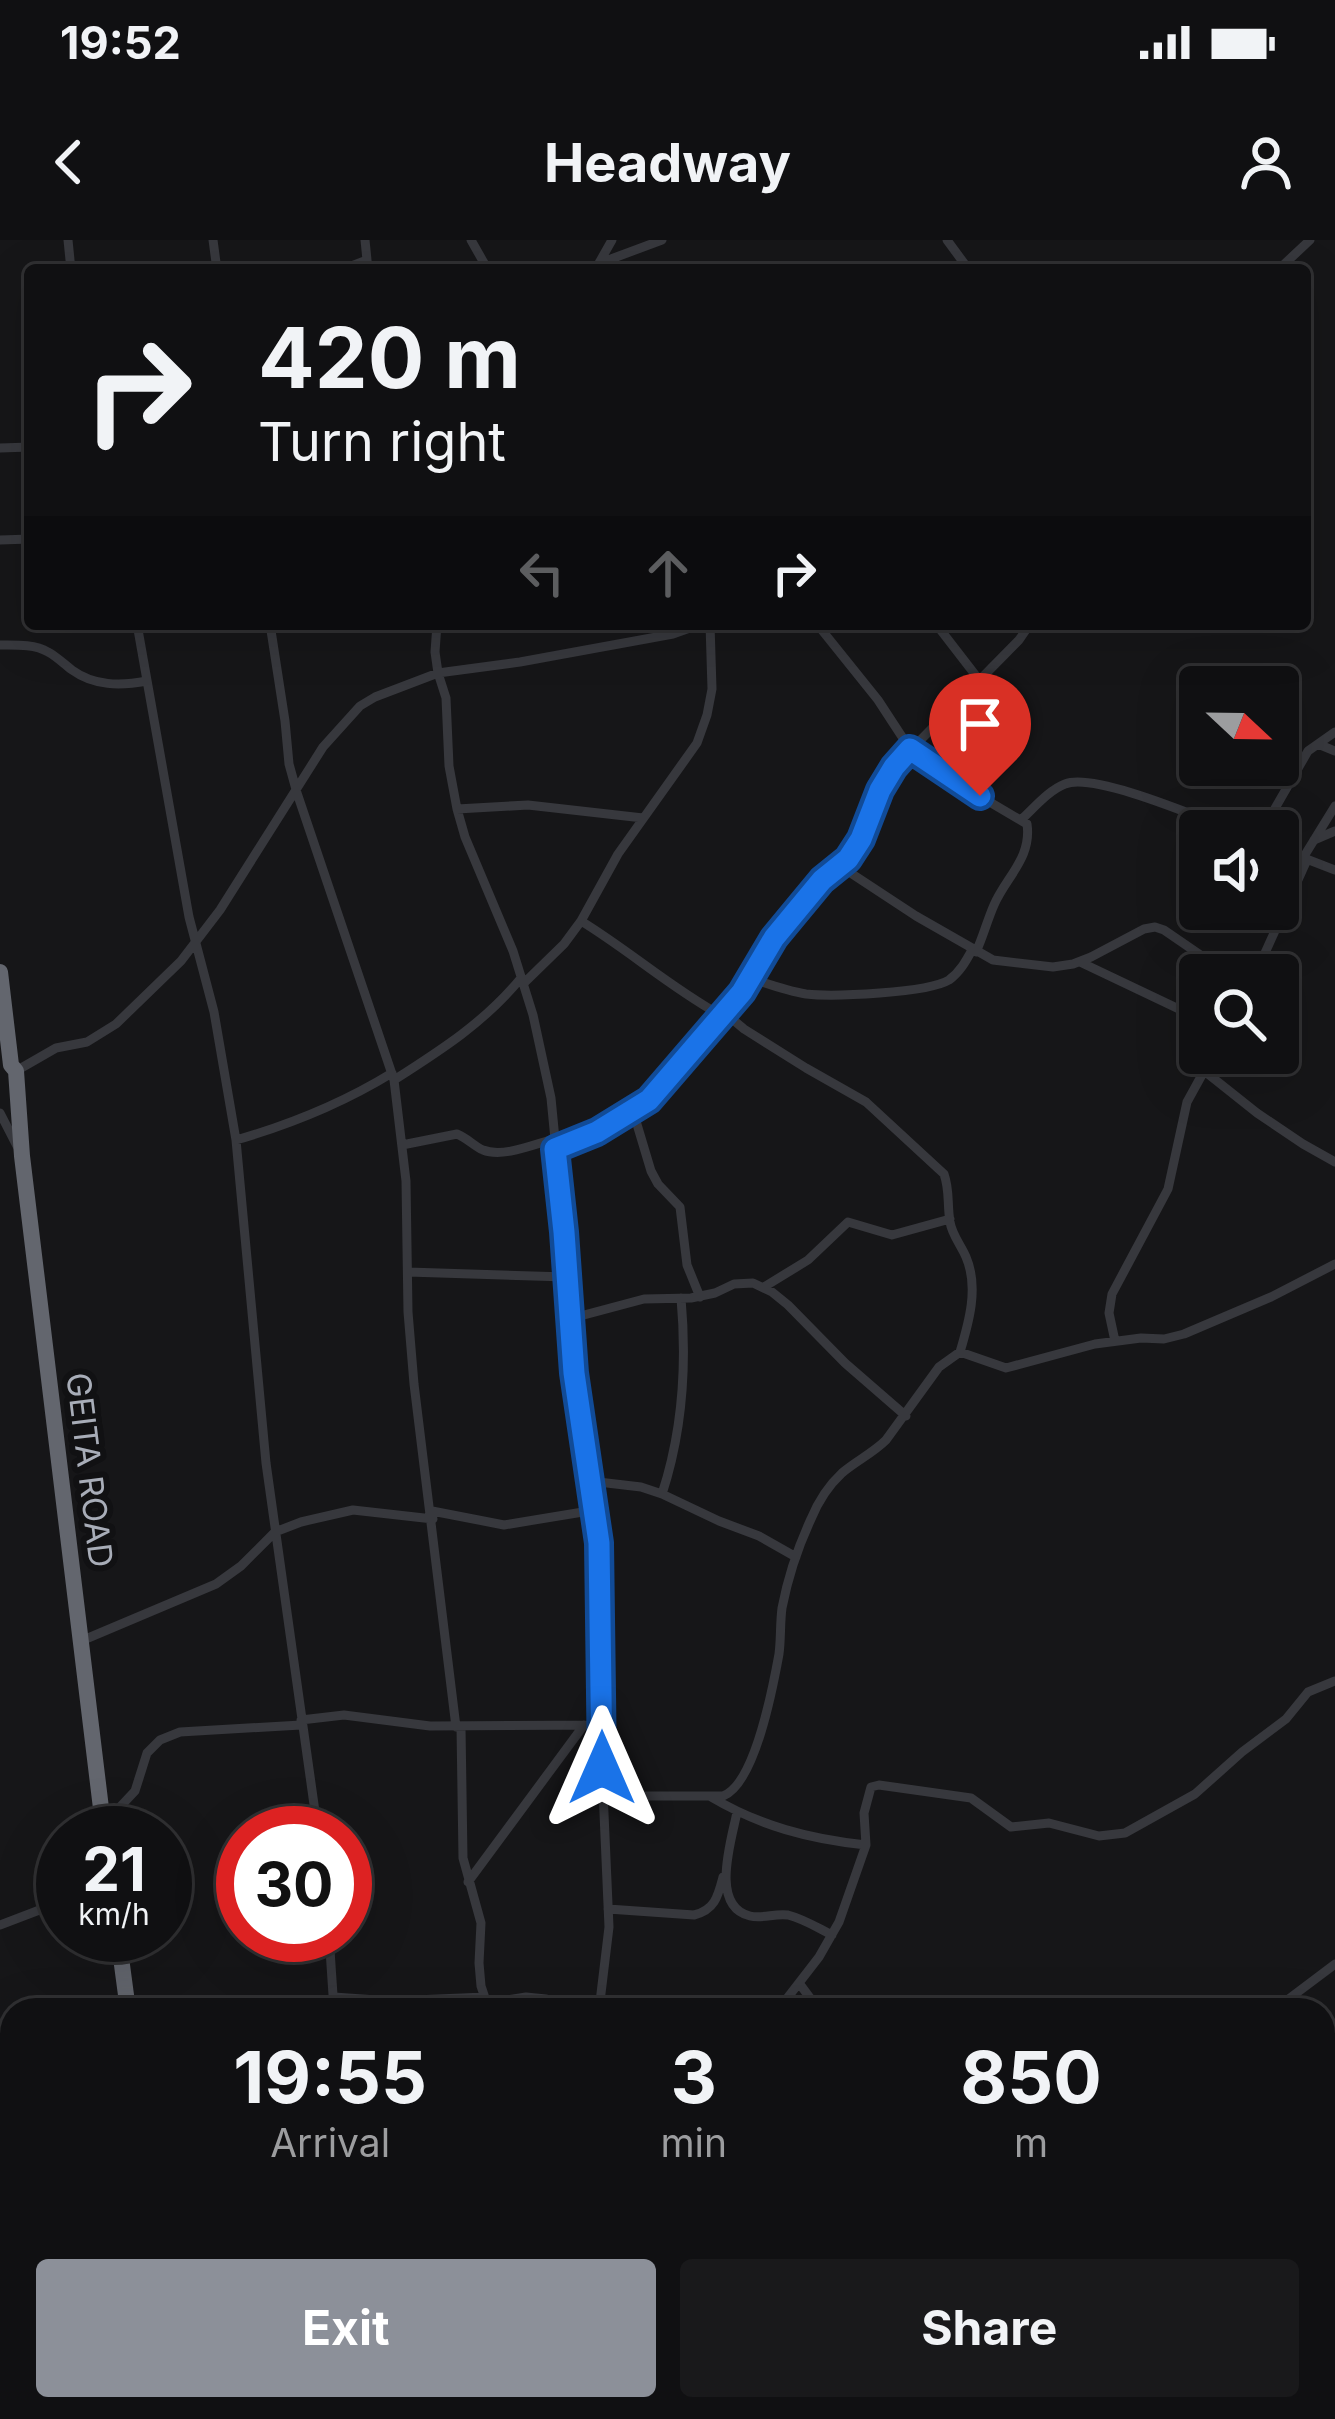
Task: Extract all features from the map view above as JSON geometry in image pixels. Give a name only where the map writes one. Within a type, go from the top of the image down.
[{"type":"highway","name":"GEITA ROAD","points":[[0,972],[11,1065],[16,1071],[22,1156],[101,1806]]},
{"type":"highway","points":[[122,1962],[126,1998]]},
{"type":"street","points":[[604,264],[662,240]]},
{"type":"street","points":[[1284,264],[1310,240]]},
{"type":"street","points":[[626,253],[629,264]]},
{"type":"street","points":[[138,630],[189,917],[214,1012],[236,1139],[275,1532],[314,1806]]},
{"type":"street","points":[[271,630],[296,793],[393,1076],[406,1181],[414,1384],[445,1616],[448,1675],[459,1727],[463,1858],[481,1923],[479,1963],[486,1998]]},
{"type":"street","points":[[436,630],[434,652],[446,698],[449,766],[457,809],[513,951],[551,1097],[574,1373],[599,1543],[608,1909],[601,1998]]},
{"type":"street","points":[[16,1071],[56,1048],[88,1042],[116,1024],[181,961],[220,910],[323,747],[360,706],[438,673],[686,630]]},
{"type":"street","points":[[236,1139],[323,1110],[446,1048],[564,944],[618,854],[697,743],[712,689],[706,630]]},
{"type":"street","points":[[750,978],[804,994],[835,996],[936,986],[956,974],[974,951],[1000,892],[1023,857],[1028,834],[1022,819],[910,749],[822,630]]},
{"type":"street","points":[[941,630],[980,681]]},
{"type":"street","points":[[402,1145],[457,1134],[481,1149],[498,1152],[555,1144],[597,1132],[649,1100],[723,1014],[774,938],[861,839],[894,767],[1026,630]]},
{"type":"street","points":[[0,645],[47,651],[94,681],[125,685],[147,681]]},
{"type":"street","points":[[1274,810],[1308,751],[1335,732]]},
{"type":"street","points":[[1318,744],[1335,752]]},
{"type":"street","points":[[1022,819],[1064,784],[1076,782],[1130,792],[1179,810]]},
{"type":"street","points":[[457,809],[528,805],[643,818]]},
{"type":"street","points":[[1260,954],[1335,806]]},
{"type":"street","points":[[1314,840],[1335,831]]},
{"type":"street","points":[[1299,857],[1335,870]]},
{"type":"street","points":[[840,866],[993,960],[1053,967],[1079,962],[1144,928],[1155,927],[1201,954]]},
{"type":"street","points":[[581,921],[688,998],[723,1014],[882,1116],[944,1174],[950,1189],[950,1219],[970,1272],[971,1312],[960,1352],[939,1367],[876,1450],[829,1487],[810,1521],[782,1612],[766,1713],[746,1773],[730,1794],[604,1796]]},
{"type":"street","points":[[1079,962],[1179,1009]]},
{"type":"street","points":[[1115,1341],[1109,1313],[1112,1294],[1168,1190],[1187,1102],[1202,1074]]},
{"type":"street","points":[[1209,1074],[1256,1113],[1335,1162]]},
{"type":"street","points":[[632,1111],[651,1171],[680,1207],[687,1265],[700,1297]]},
{"type":"street","points":[[0,1113],[22,1156]]},
{"type":"street","points":[[764,1287],[808,1260],[848,1222],[892,1235],[950,1219]]},
{"type":"street","points":[[960,1352],[1006,1368],[1115,1341],[1164,1339],[1271,1297],[1335,1264]]},
{"type":"street","points":[[408,1272],[567,1277]]},
{"type":"street","points":[[569,1319],[644,1299],[700,1297],[743,1282],[764,1287],[906,1416]]},
{"type":"street","points":[[662,1494],[679,1427],[685,1376],[681,1298]]},
{"type":"street","points":[[590,1481],[662,1494],[771,1541],[796,1557]]},
{"type":"street","points":[[81,1641],[216,1585],[275,1532],[301,1522],[353,1510],[504,1525],[595,1510]]},
{"type":"street","points":[[787,1998],[832,1935],[851,1894],[866,1845],[865,1800],[871,1787],[971,1798],[1011,1827],[1049,1823],[1099,1836],[1125,1833],[1195,1794],[1286,1719],[1308,1692],[1335,1681]]},
{"type":"street","points":[[122,1806],[134,1791],[147,1753],[160,1740],[180,1732],[344,1715],[459,1727],[601,1725]]},
{"type":"street","points":[[468,1882],[584,1725]]},
{"type":"street","points":[[706,1795],[768,1826],[866,1845]]},
{"type":"street","points":[[608,1909],[705,1912],[717,1898],[737,1812]]},
{"type":"street","points":[[725,1872],[728,1893],[741,1912],[791,1916],[832,1935]]},
{"type":"street","points":[[0,1925],[36,1911]]},
{"type":"street","points":[[331,1962],[334,1997],[348,1998]]},
{"type":"street","points":[[1290,1998],[1335,1964]]},
{"type":"street","points":[[799,1983],[810,1998]]},
{"type":"route","points":[[602,1768],[599,1543],[574,1373],[555,1149],[597,1132],[649,1100],[742,992],[774,938],[822,880],[848,859],[880,790],[910,749],[980,796]]}]
